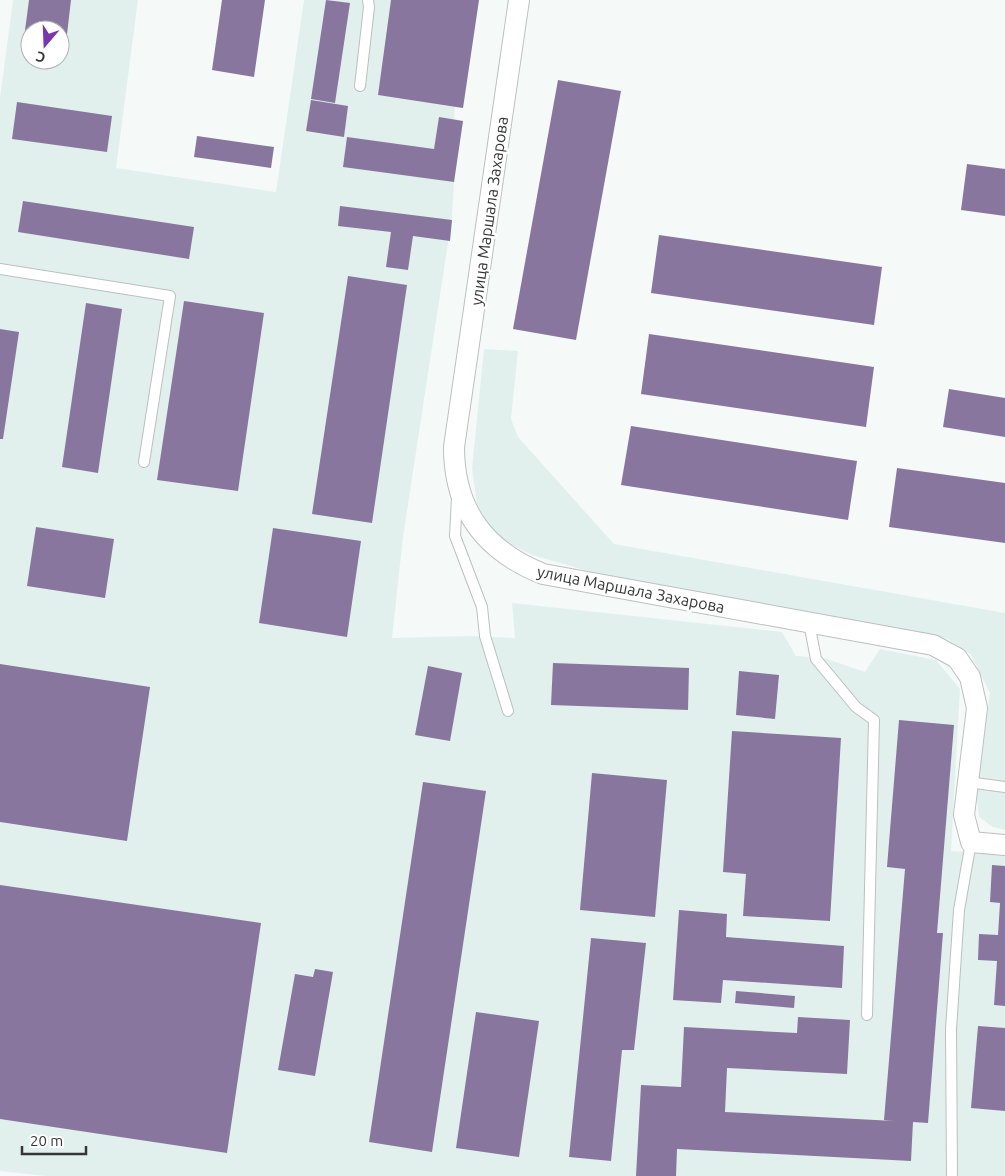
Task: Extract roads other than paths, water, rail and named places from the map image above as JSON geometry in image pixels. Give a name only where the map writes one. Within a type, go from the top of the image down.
[{"type":"street","name":"улица Маршала Захарова","points":[[519,0],[456,429],[454,464],[462,499],[470,516],[481,532],[509,558],[543,574],[933,645],[957,658],[970,677],[977,708],[964,816],[971,842]]},
{"type":"street","points":[[971,842],[1005,845]]},
{"type":"lane","points":[[360,86],[369,7],[368,0]]},
{"type":"lane","points":[[0,269],[170,296],[144,462]]},
{"type":"lane","points":[[457,481],[455,536],[482,607],[485,636],[508,711]]},
{"type":"lane","points":[[809,623],[816,659],[856,707],[874,720],[867,1014]]},
{"type":"lane","points":[[968,782],[1005,787]]},
{"type":"lane","points":[[952,1176],[951,1029],[960,910],[971,842]]}]
